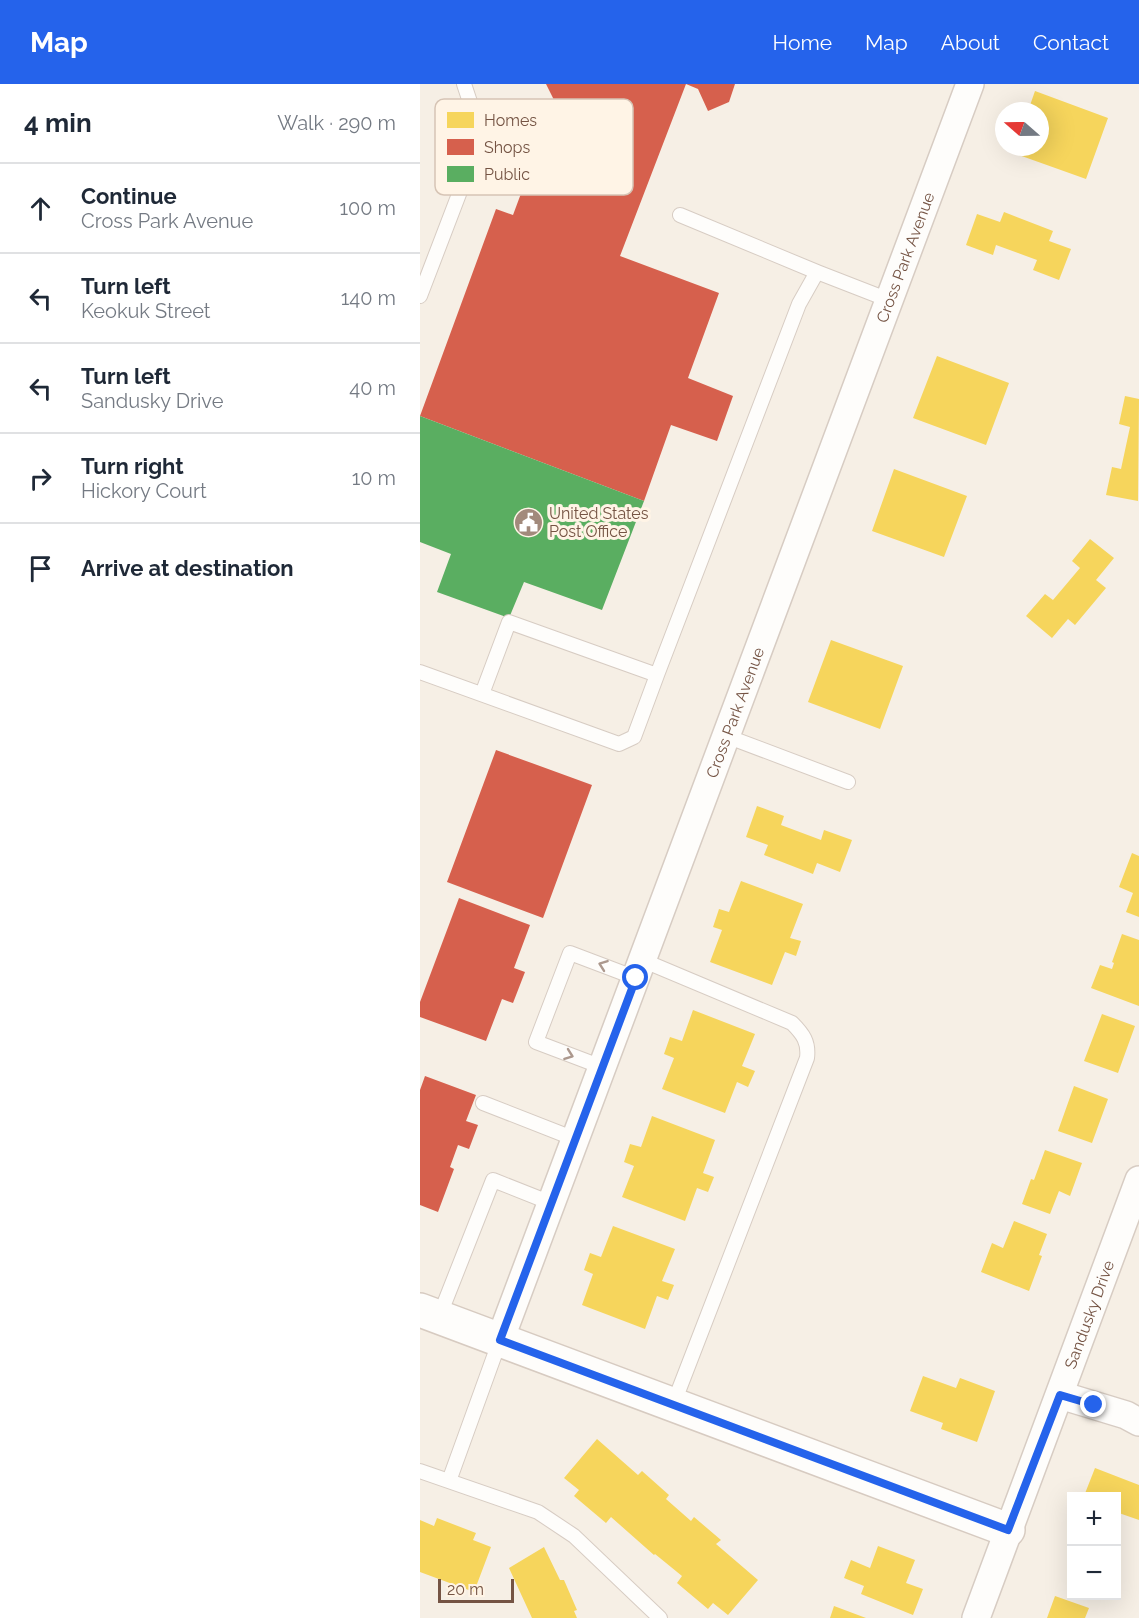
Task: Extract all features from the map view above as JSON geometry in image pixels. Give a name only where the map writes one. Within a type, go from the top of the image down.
[{"type":"street","name":"Cross Park Avenue","points":[[500,1340],[970,84]]},
{"type":"street","name":"Sandusky Drive","points":[[976,1618],[1139,1180]]},
{"type":"street","points":[[429,1313],[1008,1530]]},
{"type":"street","points":[[1060,1395],[1126,1415],[1139,1422]]},
{"type":"lane","points":[[464,84],[469,99]]},
{"type":"lane","points":[[420,296],[459,195]]},
{"type":"lane","points":[[680,215],[889,300]]},
{"type":"lane","points":[[420,672],[619,744],[634,737],[799,304],[817,272]]},
{"type":"lane","points":[[482,694],[509,622],[657,675]]},
{"type":"lane","points":[[726,736],[848,782]]},
{"type":"lane","points":[[602,1067],[536,1042],[570,953],[639,969],[792,1023],[803,1034],[808,1048],[674,1405]]},
{"type":"lane","points":[[483,1103],[575,1139]]},
{"type":"lane","points":[[429,1313],[493,1180],[551,1203]]},
{"type":"lane","points":[[449,1482],[500,1340]]},
{"type":"lane","points":[[420,1471],[538,1512],[574,1536],[660,1618]]},
{"type":"building: Homes","points":[[1035,91],[1108,118],[1086,179],[1021,156],[1049,156],[1049,102],[1031,102]]},
{"type":"building: Homes","points":[[1004,212],[1053,231],[1049,241],[1071,249],[1059,280],[1033,270],[1037,260],[996,245],[993,255],[966,245],[977,214],[1000,222]]},
{"type":"building: Homes","points":[[937,356],[1009,383],[986,445],[913,418]]},
{"type":"building: Homes","points":[[1125,396],[1139,399],[1138,501],[1106,495],[1112,467],[1121,469],[1130,427],[1119,424]]},
{"type":"building: Homes","points":[[894,469],[967,496],[944,557],[872,531]]},
{"type":"building: Homes","points":[[1090,539],[1114,558],[1096,580],[1106,588],[1075,625],[1068,619],[1052,638],[1026,616],[1045,594],[1053,600],[1080,568],[1072,561]]},
{"type":"building: Homes","points":[[831,640],[903,666],[880,729],[808,702]]},
{"type":"building: Homes","points":[[757,806],[784,816],[781,825],[821,840],[824,830],[852,840],[840,872],[817,863],[813,874],[764,855],[768,845],[746,837]]},
{"type":"building: Homes","points":[[1132,853],[1139,856],[1139,917],[1126,912],[1133,893],[1119,887]]},
{"type":"building: Homes","points":[[741,881],[803,904],[790,938],[801,941],[796,956],[785,952],[772,985],[710,962],[722,930],[713,927],[719,909],[729,912]]},
{"type":"building: Homes","points":[[1122,934],[1139,940],[1139,1006],[1091,988],[1100,965],[1112,969],[1114,963],[1112,962]]},
{"type":"building: Homes","points":[[693,1010],[755,1034],[742,1066],[755,1071],[748,1087],[737,1082],[725,1113],[662,1089],[674,1058],[664,1054],[670,1037],[682,1041]]},
{"type":"building: Homes","points":[[1102,1014],[1135,1026],[1118,1073],[1084,1061]]},
{"type":"building: Homes","points":[[1074,1086],[1108,1099],[1092,1143],[1058,1131]]},
{"type":"building: Homes","points":[[652,1116],[715,1140],[703,1173],[714,1177],[708,1192],[697,1188],[685,1221],[622,1197],[634,1166],[624,1162],[630,1144],[641,1147]]},
{"type":"building: Homes","points":[[1045,1150],[1082,1163],[1070,1196],[1059,1191],[1050,1214],[1022,1204]]},
{"type":"building: Homes","points":[[1014,1221],[1047,1234],[1039,1255],[1042,1256],[1029,1291],[981,1272],[992,1243],[1003,1248]]},
{"type":"building: Homes","points":[[613,1226],[675,1249],[662,1281],[674,1285],[668,1300],[657,1296],[645,1329],[582,1305],[593,1274],[584,1270],[590,1253],[601,1257]]},
{"type":"building: Homes","points":[[923,1376],[956,1388],[960,1378],[995,1391],[977,1442],[941,1429],[943,1423],[910,1411]]},
{"type":"building: Homes","points":[[597,1439],[638,1475],[642,1471],[669,1495],[666,1499],[691,1521],[694,1517],[721,1540],[716,1544],[758,1580],[728,1615],[713,1603],[708,1609],[677,1583],[682,1576],[611,1517],[606,1523],[574,1496],[579,1490],[564,1478]]},
{"type":"building: Homes","points":[[1095,1468],[1139,1485],[1139,1520],[1121,1514],[1121,1492],[1086,1492]]},
{"type":"building: Homes","points":[[437,1518],[476,1533],[473,1540],[491,1547],[474,1592],[420,1572],[420,1520],[434,1526]]},
{"type":"building: Homes","points":[[878,1546],[915,1560],[906,1583],[923,1589],[913,1615],[861,1594],[864,1586],[844,1578],[851,1560],[870,1568]]},
{"type":"building: Homes","points":[[544,1547],[560,1580],[564,1580],[577,1610],[574,1611],[577,1618],[532,1618],[509,1568]]},
{"type":"building: Homes","points":[[1055,1596],[1089,1608],[1085,1618],[1047,1618]]},
{"type":"building: Homes","points":[[834,1606],[866,1618],[830,1618]]},
{"type":"building: Shops","points":[[546,84],[686,84],[620,256],[719,293],[688,378],[733,396],[717,441],[671,425],[644,501],[420,416],[496,209],[513,215],[520,195],[633,195],[633,99],[554,99]]},
{"type":"building: Shops","points":[[686,84],[735,84],[729,102],[708,111],[698,89]]},
{"type":"building: Shops","points":[[496,750],[592,785],[543,918],[447,882]]},
{"type":"building: Shops","points":[[459,898],[530,925],[514,968],[525,972],[513,1003],[502,999],[486,1041],[420,1017],[420,1002]]},
{"type":"building: Shops","points":[[425,1076],[476,1095],[466,1121],[478,1125],[469,1149],[458,1145],[450,1167],[454,1169],[438,1212],[420,1205],[420,1090]]},
{"type":"building: Public","name":"United States Post Office","points":[[420,416],[644,501],[602,610],[524,582],[509,618],[437,592],[451,554],[420,542]]},
{"type":"place","name":"United States Post Office","points":[[528,522]]},
{"type":"route","points":[[636,978],[500,1340],[1008,1530],[1060,1395],[1094,1405]]}]
